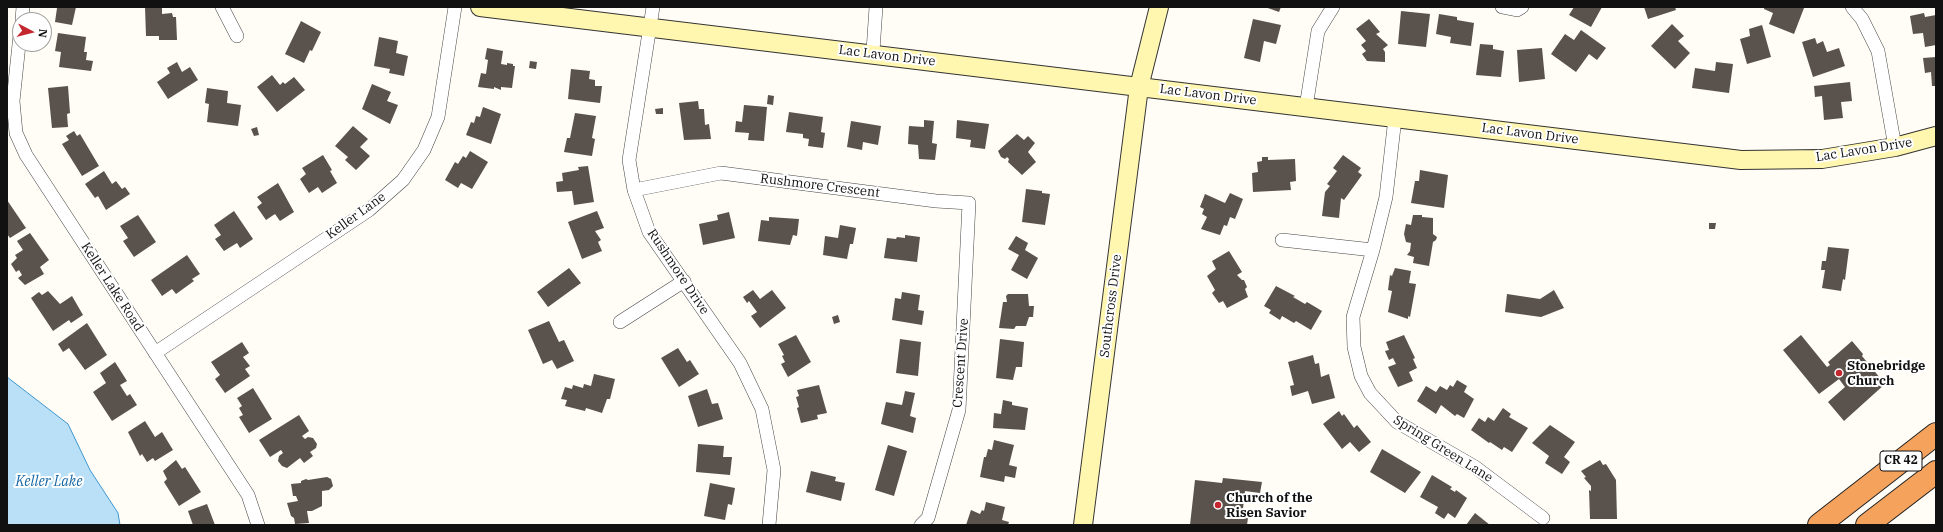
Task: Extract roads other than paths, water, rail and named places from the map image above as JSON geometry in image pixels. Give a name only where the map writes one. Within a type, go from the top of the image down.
[{"type":"highway","name":"CR 42","points":[[1818,525],[1936,434]]},
{"type":"highway","name":"CR 42","points":[[1867,525],[1936,472]]},
{"type":"street","points":[[222,7],[237,36]]},
{"type":"street","name":"Keller Lane","points":[[155,353],[369,210],[403,180],[424,150],[438,116],[455,7]]},
{"type":"street","name":"Lac Lavon Drive","points":[[480,7],[1741,160],[1822,159],[1895,147],[1936,136]]},
{"type":"street","name":"Rushmore Drive","points":[[653,7],[651,28],[629,160],[634,190],[649,232],[684,280],[740,363],[762,409],[774,470],[769,525]]},
{"type":"street","points":[[876,7],[873,51],[878,55]]},
{"type":"street","name":"Southcross Drive","points":[[1083,525],[1139,87],[1160,7]]},
{"type":"street","points":[[1306,107],[1318,31],[1333,7]]},
{"type":"street","points":[[1502,7],[1517,10],[1522,7]]},
{"type":"street","points":[[1852,7],[1862,19],[1878,51],[1895,147]]},
{"type":"street","name":"Keller Lake Road","points":[[18,52],[13,101],[16,133],[26,155],[248,495],[258,525]]},
{"type":"street","name":"Spring Green Lane","points":[[1395,118],[1386,197],[1373,250],[1358,298],[1353,324],[1354,347],[1358,366],[1370,393],[1397,422],[1480,471],[1543,518]]},
{"type":"street","name":"Rushmore Crescent","points":[[634,190],[721,173],[936,201],[969,203],[967,241]]},
{"type":"street","points":[[1282,240],[1373,250]]},
{"type":"street","name":"Crescent Drive","points":[[921,525],[928,518],[959,410],[967,241]]},
{"type":"street","points":[[620,322],[684,280]]},
{"type":"water","name":"Keller Lake","points":[[7,377],[68,424],[90,470],[118,513],[120,525],[7,525]]},
{"type":"place","name":"Stonebridge Church","points":[[1839,373]]},
{"type":"place","name":"Church of the Risen Savior","points":[[1218,505]]}]
